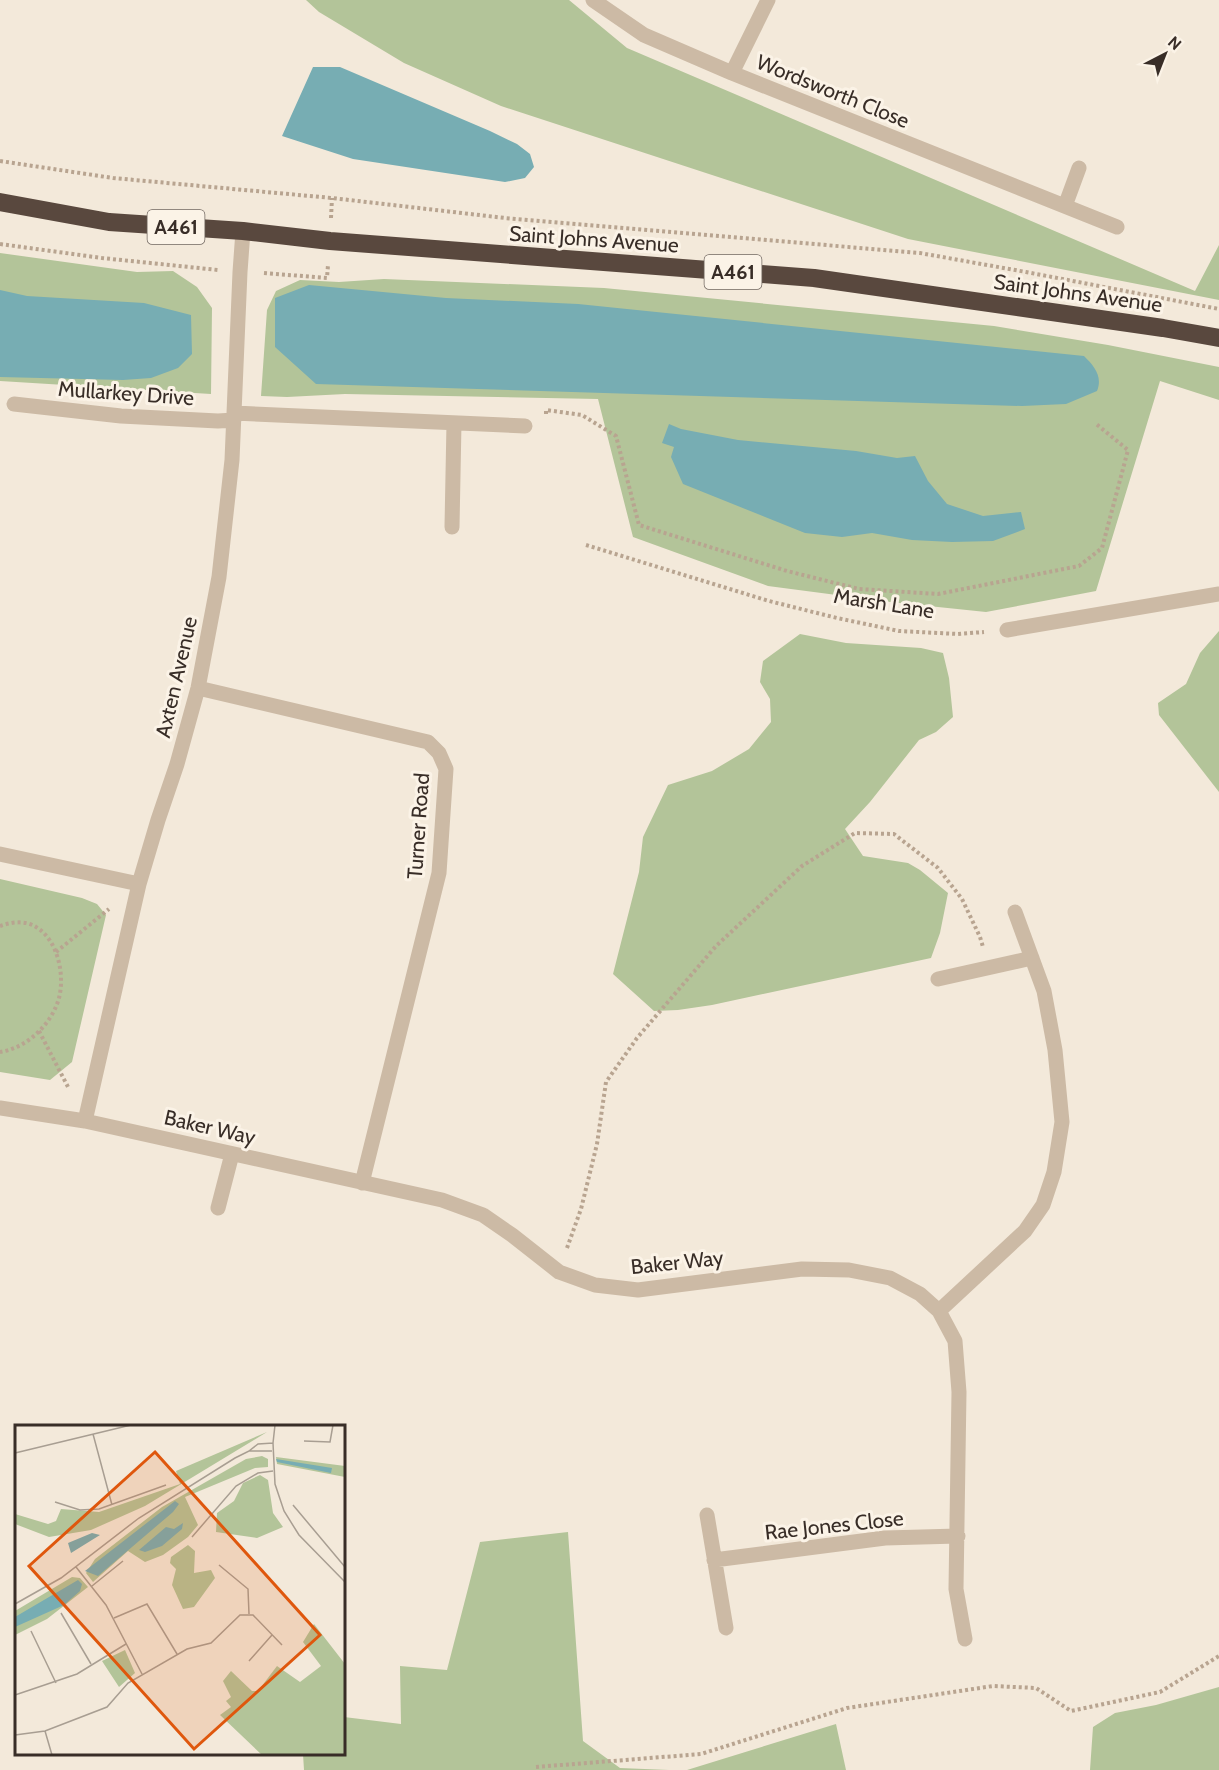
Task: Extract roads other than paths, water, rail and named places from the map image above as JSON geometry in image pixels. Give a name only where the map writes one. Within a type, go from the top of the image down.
[{"type":"highway","name":"Saint Johns Avenue","points":[[0,202],[108,222],[814,278],[1219,338]]},
{"type":"street","name":"Wordsworth Close","points":[[593,0],[644,35],[732,73],[1117,227]]},
{"type":"street","points":[[732,73],[768,0]]},
{"type":"street","points":[[1065,206],[1079,168]]},
{"type":"street","name":"Axten Avenue","points":[[85,1121],[139,884],[198,688],[219,577],[232,460],[243,231]]},
{"type":"street","name":"Mullarkey Drive","points":[[14,405],[121,416],[218,421],[234,416],[525,426]]},
{"type":"street","points":[[452,527],[454,423]]},
{"type":"street","points":[[1007,630],[1219,594]]},
{"type":"street","name":"Turner Road","points":[[198,688],[428,742],[439,753],[446,769],[439,873],[362,1183]]},
{"type":"street","points":[[0,854],[139,884]]},
{"type":"street","points":[[939,1311],[1025,1231],[1043,1205],[1054,1172],[1062,1122],[1055,1050],[1044,992],[1016,912]]},
{"type":"street","points":[[938,980],[1032,958]]},
{"type":"street","name":"Baker Way","points":[[0,1108],[85,1121],[442,1200],[483,1215],[512,1234],[559,1272],[595,1285],[638,1290],[802,1269],[849,1270],[890,1278],[920,1294],[939,1311],[955,1341],[959,1392],[956,1589],[965,1639]]},
{"type":"street","points":[[218,1208],[232,1154]]},
{"type":"street","points":[[706,1515],[726,1628]]},
{"type":"street","name":"Rae Jones Close","points":[[714,1560],[885,1538],[958,1536]]},
{"type":"water","points":[[313,67],[340,67],[490,131],[517,144],[530,154],[534,167],[525,178],[505,182],[353,159],[282,136]]},
{"type":"water","points":[[309,285],[446,298],[578,304],[1084,356],[1098,376],[1099,386],[1097,391],[1066,404],[1022,406],[316,384],[275,347],[275,298]]},
{"type":"water","points":[[0,290],[27,296],[144,303],[191,315],[192,354],[178,368],[151,378],[123,380],[0,377]]},
{"type":"water","points":[[669,424],[681,429],[738,440],[856,451],[897,458],[915,456],[928,481],[947,504],[983,516],[1021,512],[1025,529],[993,541],[952,542],[912,540],[872,533],[842,537],[805,533],[683,484],[671,457],[674,447],[662,443]]}]
